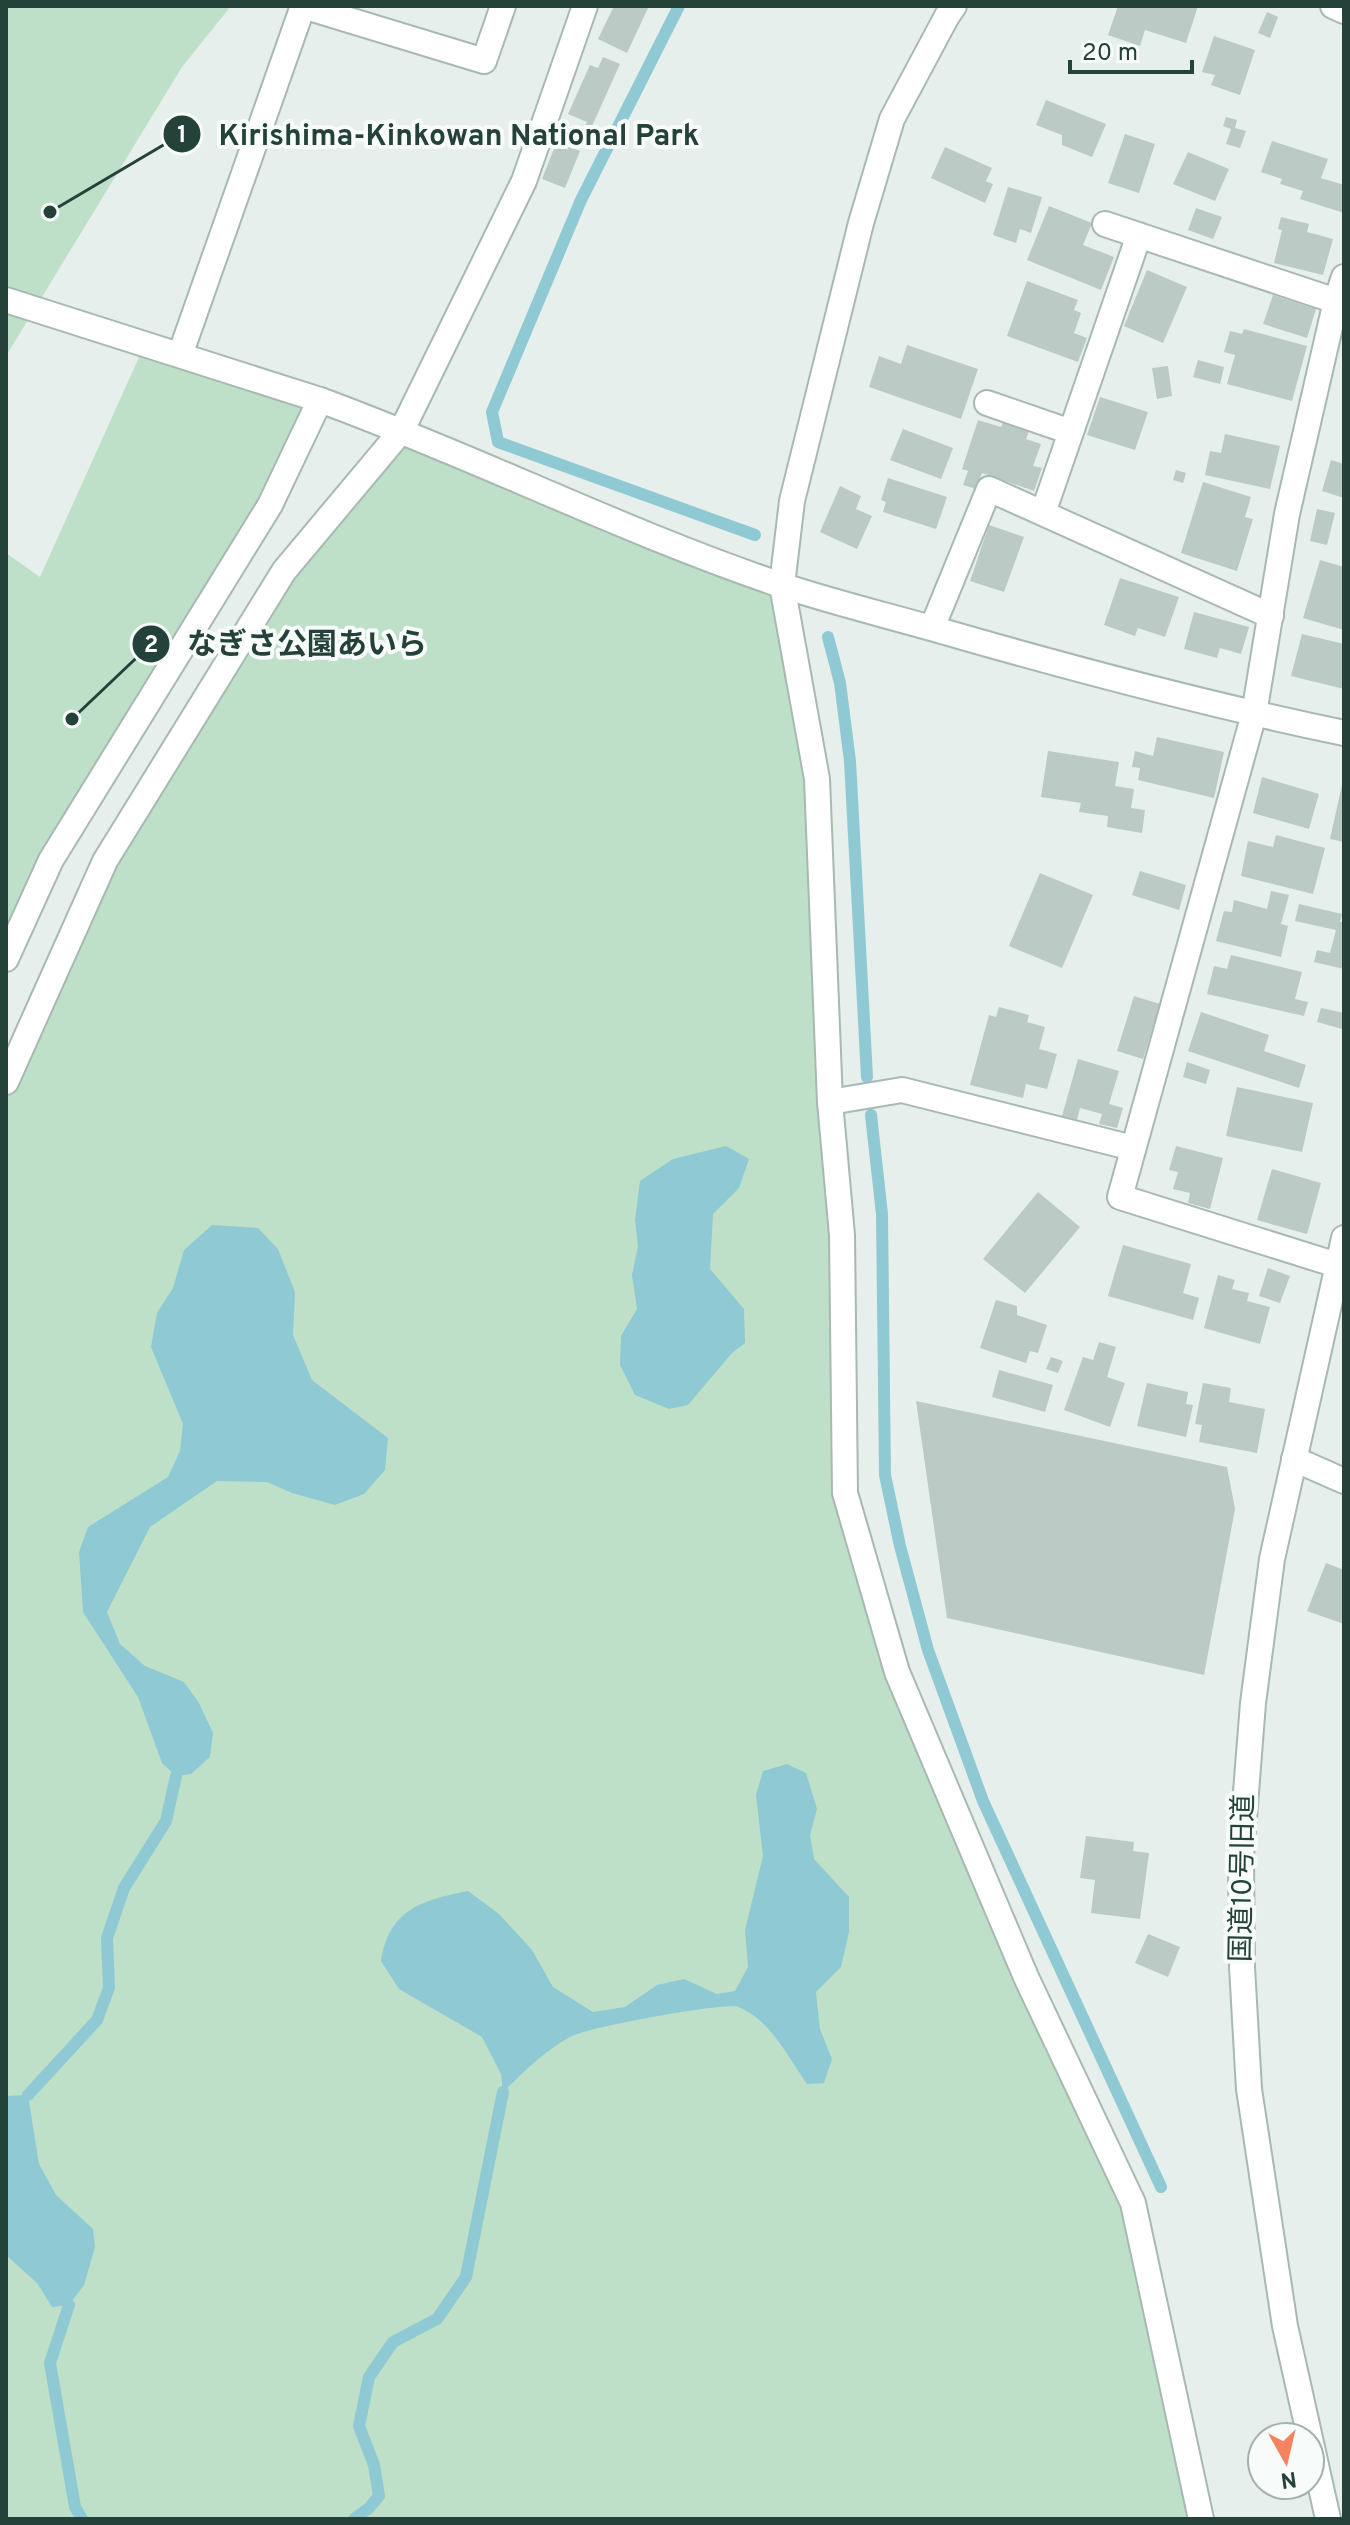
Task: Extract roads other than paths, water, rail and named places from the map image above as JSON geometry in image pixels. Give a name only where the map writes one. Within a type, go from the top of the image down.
[{"type":"street","points":[[180,355],[303,6],[484,61],[503,6]]},
{"type":"street","points":[[6,1082],[113,848],[284,571],[402,430],[524,181],[585,6]]},
{"type":"street","points":[[954,6],[892,119],[865,208],[792,501],[782,585],[817,779],[830,1102],[842,1235],[845,1493],[897,1672],[1026,1977],[1133,2203],[1201,2519]]},
{"type":"street","points":[[1333,6],[1344,11]]},
{"type":"street","points":[[1105,224],[1336,301]]},
{"type":"street","points":[[1043,513],[1139,235]]},
{"type":"street","points":[[1337,1265],[1120,1197],[1254,714],[1287,514],[1344,277]]},
{"type":"street","points":[[6,300],[320,400],[402,430],[645,533],[782,585],[1076,669],[1254,714],[1344,733]]},
{"type":"street","points":[[6,959],[51,860],[270,505],[320,400]]},
{"type":"street","points":[[987,403],[1071,432]]},
{"type":"street","points":[[932,628],[989,489],[1271,616]]},
{"type":"street","points":[[830,1102],[902,1090],[1133,1148]]},
{"type":"street","name":"国道10号旧道","points":[[1328,2519],[1285,2326],[1249,2089],[1242,1967],[1241,1856],[1253,1703],[1272,1559],[1344,1238]]},
{"type":"street","points":[[1294,1459],[1344,1481]]},
{"type":"water","points":[[726,1146],[749,1159],[739,1188],[713,1214],[710,1269],[744,1309],[745,1343],[732,1353],[688,1405],[669,1409],[635,1395],[620,1365],[621,1336],[637,1309],[632,1275],[638,1246],[635,1220],[640,1181],[673,1159]]},
{"type":"water","points":[[212,1225],[258,1228],[278,1249],[295,1292],[293,1335],[312,1380],[388,1438],[385,1470],[364,1494],[335,1505],[292,1493],[267,1482],[217,1481],[150,1527],[107,1612],[120,1644],[145,1666],[184,1682],[199,1703],[213,1733],[210,1757],[191,1774],[176,1776],[162,1763],[138,1697],[83,1612],[79,1552],[88,1527],[168,1477],[180,1451],[183,1424],[151,1347],[157,1313],[173,1288],[184,1250]]},
{"type":"water","points":[[787,1764],[806,1773],[817,1809],[810,1835],[814,1859],[849,1897],[849,1932],[841,1967],[816,1992],[820,2029],[832,2059],[824,2083],[807,2084],[760,2020],[738,2007],[727,2006],[626,2022],[570,2037],[543,2055],[503,2092],[501,2074],[482,2037],[399,1989],[381,1961],[385,1943],[400,1918],[423,1903],[468,1891],[499,1914],[532,1950],[553,1987],[593,2012],[625,2007],[657,1985],[684,1979],[717,1994],[735,1991],[748,1967],[745,1930],[763,1856],[756,1795],[763,1771]]},
{"type":"water","points":[[28,2095],[39,2164],[56,2195],[93,2229],[95,2247],[84,2285],[69,2305],[52,2307],[37,2283],[6,2255],[6,2096]]},
{"type":"waterway","points":[[679,6],[581,200],[492,412],[498,442],[755,535]]},
{"type":"waterway","points":[[828,637],[840,683],[850,761],[867,1077]]},
{"type":"waterway","points":[[871,1115],[882,1214],[885,1475],[928,1650],[983,1801],[1161,2187]]},
{"type":"waterway","points":[[28,2095],[97,2020],[109,1988],[107,1938],[124,1888],[166,1821],[176,1776]]},
{"type":"waterway","points":[[354,2519],[379,2496],[374,2465],[359,2426],[369,2377],[393,2342],[437,2319],[466,2277],[503,2092]]},
{"type":"waterway","points":[[69,2305],[50,2363],[75,2507],[82,2519]]},
{"type":"place","name":"Kirishima-Kinkowan National Park","points":[[50,212]]},
{"type":"place","name":"なぎさ公園あいら","points":[[72,719]]}]
